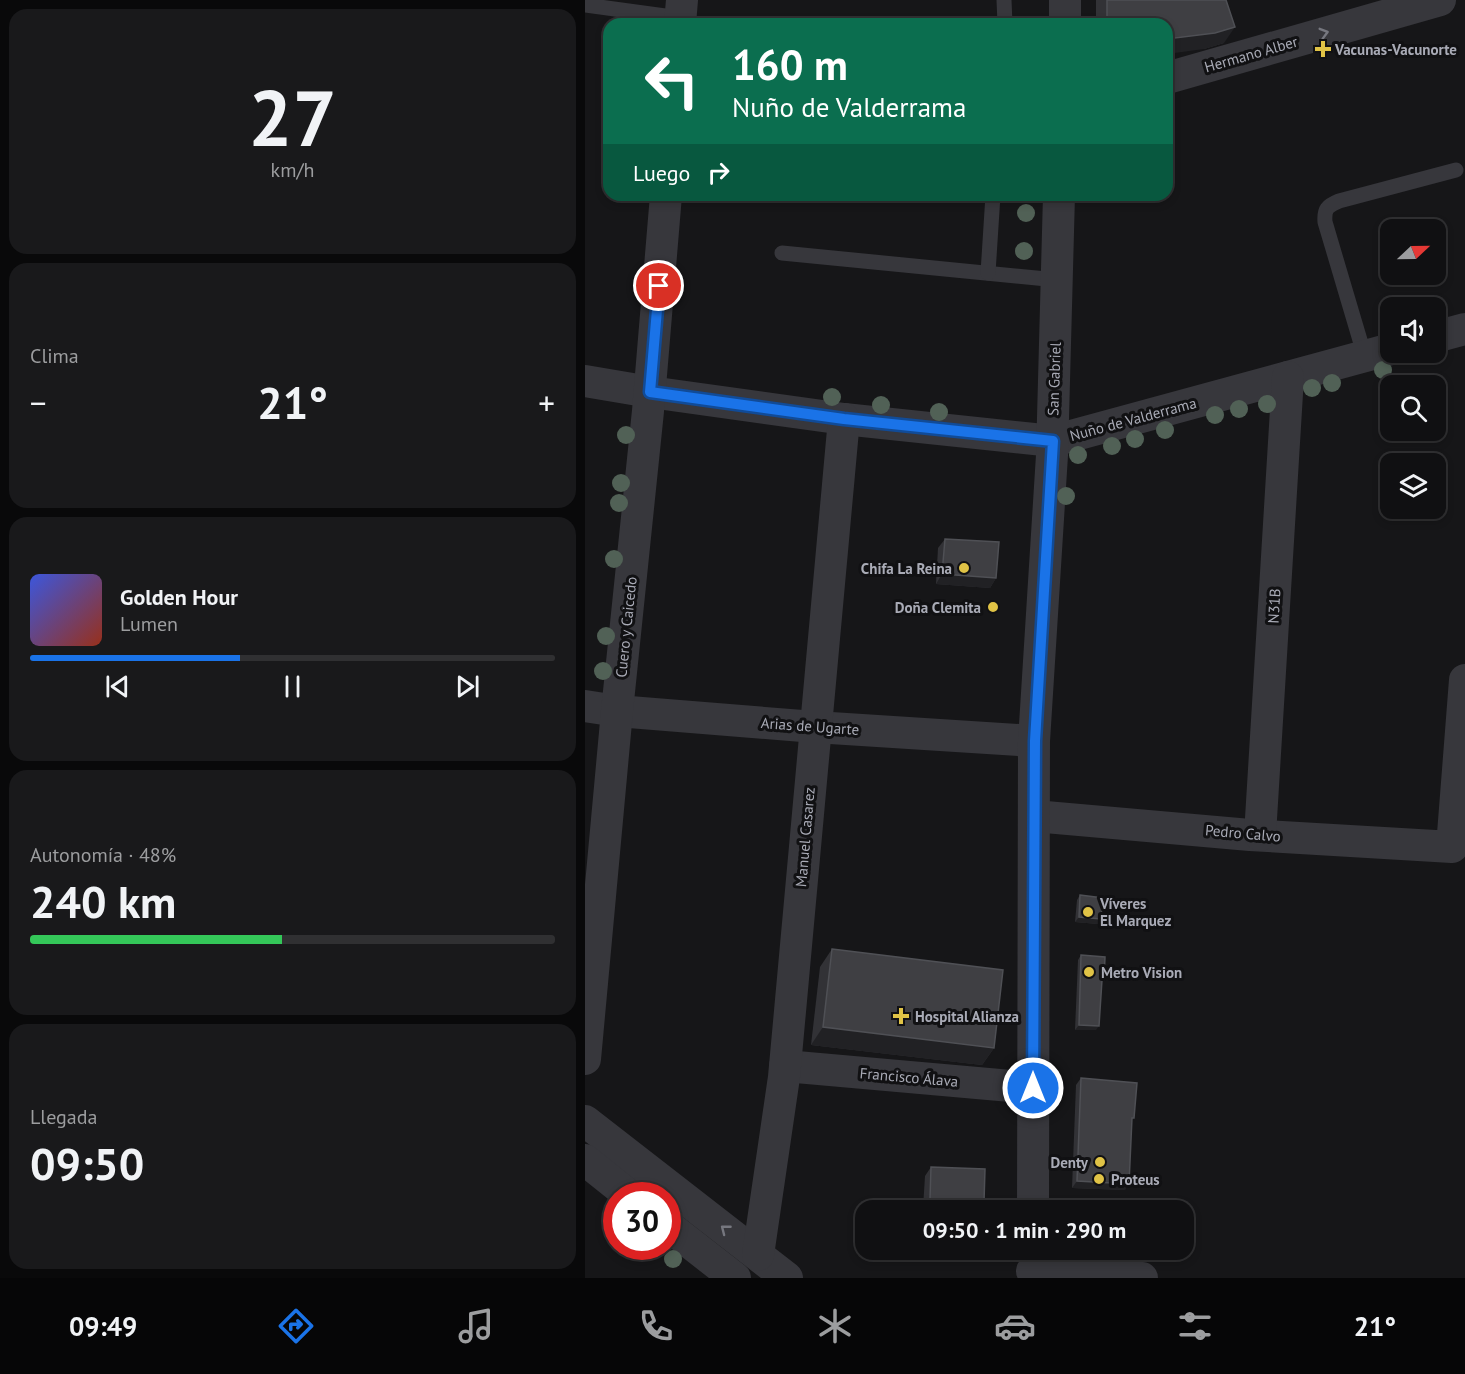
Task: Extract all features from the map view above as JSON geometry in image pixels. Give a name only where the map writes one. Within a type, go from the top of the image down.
[{"type":"street","points":[[1065,0],[1065,18]]},
{"type":"street","name":"Hermano Alber","points":[[1173,76],[1440,0]]},
{"type":"street","name":"Cuero y Caicedo","points":[[585,1059],[617,711],[650,392],[666,201]]},
{"type":"street","name":"San Gabriel","points":[[1033,1200],[1035,741],[1053,441],[1059,201]]},
{"type":"street","points":[[1446,334],[1465,329]]},
{"type":"street","name":"Nuño de Valderrama","points":[[585,381],[844,419],[1053,441],[1378,353]]},
{"type":"street","name":"N31B","points":[[1260,835],[1288,377]]},
{"type":"street","name":"Manuel Casarez","points":[[758,1255],[785,1066],[844,419]]},
{"type":"street","name":"Pedro Calvo","points":[[1034,816],[1452,848],[1465,680]]},
{"type":"street","name":"Arias de Ugarte","points":[[585,706],[617,711],[815,727],[1035,741]]},
{"type":"street","name":"Francisco Álava","points":[[785,1066],[1033,1088]]},
{"type":"street","points":[[585,1120],[787,1278]]},
{"type":"street","points":[[585,1160],[612,1182]]},
{"type":"street","points":[[681,1236],[735,1278]]},
{"type":"street","points":[[1032,1266],[1142,1278]]},
{"type":"lane","points":[[1004,0],[1005,18]]},
{"type":"lane","points":[[585,5],[641,6],[681,14]]},
{"type":"lane","points":[[1378,353],[1325,222],[1324,212],[1329,205],[1339,201],[1456,170]]},
{"type":"lane","points":[[988,273],[993,201]]},
{"type":"lane","points":[[782,253],[1057,280]]},
{"type":"building","points":[[1107,0],[1226,0],[1235,27],[1215,33],[1173,38],[1173,18],[1107,18]]},
{"type":"building","name":"Chifa La Reina","points":[[945,539],[999,542],[996,578],[942,574]]},
{"type":"building","name":"Víveres El Marquez","points":[[1080,895],[1103,898],[1101,919],[1079,917]]},
{"type":"building","name":"Hospital Alianza","points":[[832,949],[1003,970],[994,1048],[823,1027]]},
{"type":"building","points":[[1081,955],[1105,957],[1099,1026],[1079,1025]]},
{"type":"building","points":[[1081,1078],[1137,1083],[1134,1118],[1132,1118],[1129,1184],[1077,1181]]},
{"type":"building","points":[[931,1167],[985,1169],[984,1200],[930,1199]]},
{"type":"place","name":"Vacunas-Vacunorte","points":[[1323,49]]},
{"type":"place","name":"Chifa La Reina","points":[[964,568]]},
{"type":"place","name":"Doña Clemita","points":[[993,607]]},
{"type":"place","name":"Víveres El Marquez","points":[[1088,912]]},
{"type":"place","name":"Metro Vision","points":[[1089,972]]},
{"type":"place","name":"Hospital Alianza","points":[[901,1016]]},
{"type":"place","name":"Denty","points":[[1100,1162]]},
{"type":"place","name":"Proteus","points":[[1099,1179]]},
{"type":"route","points":[[659,286],[650,392],[844,419],[1053,441],[1035,741],[1033,1088]]}]
